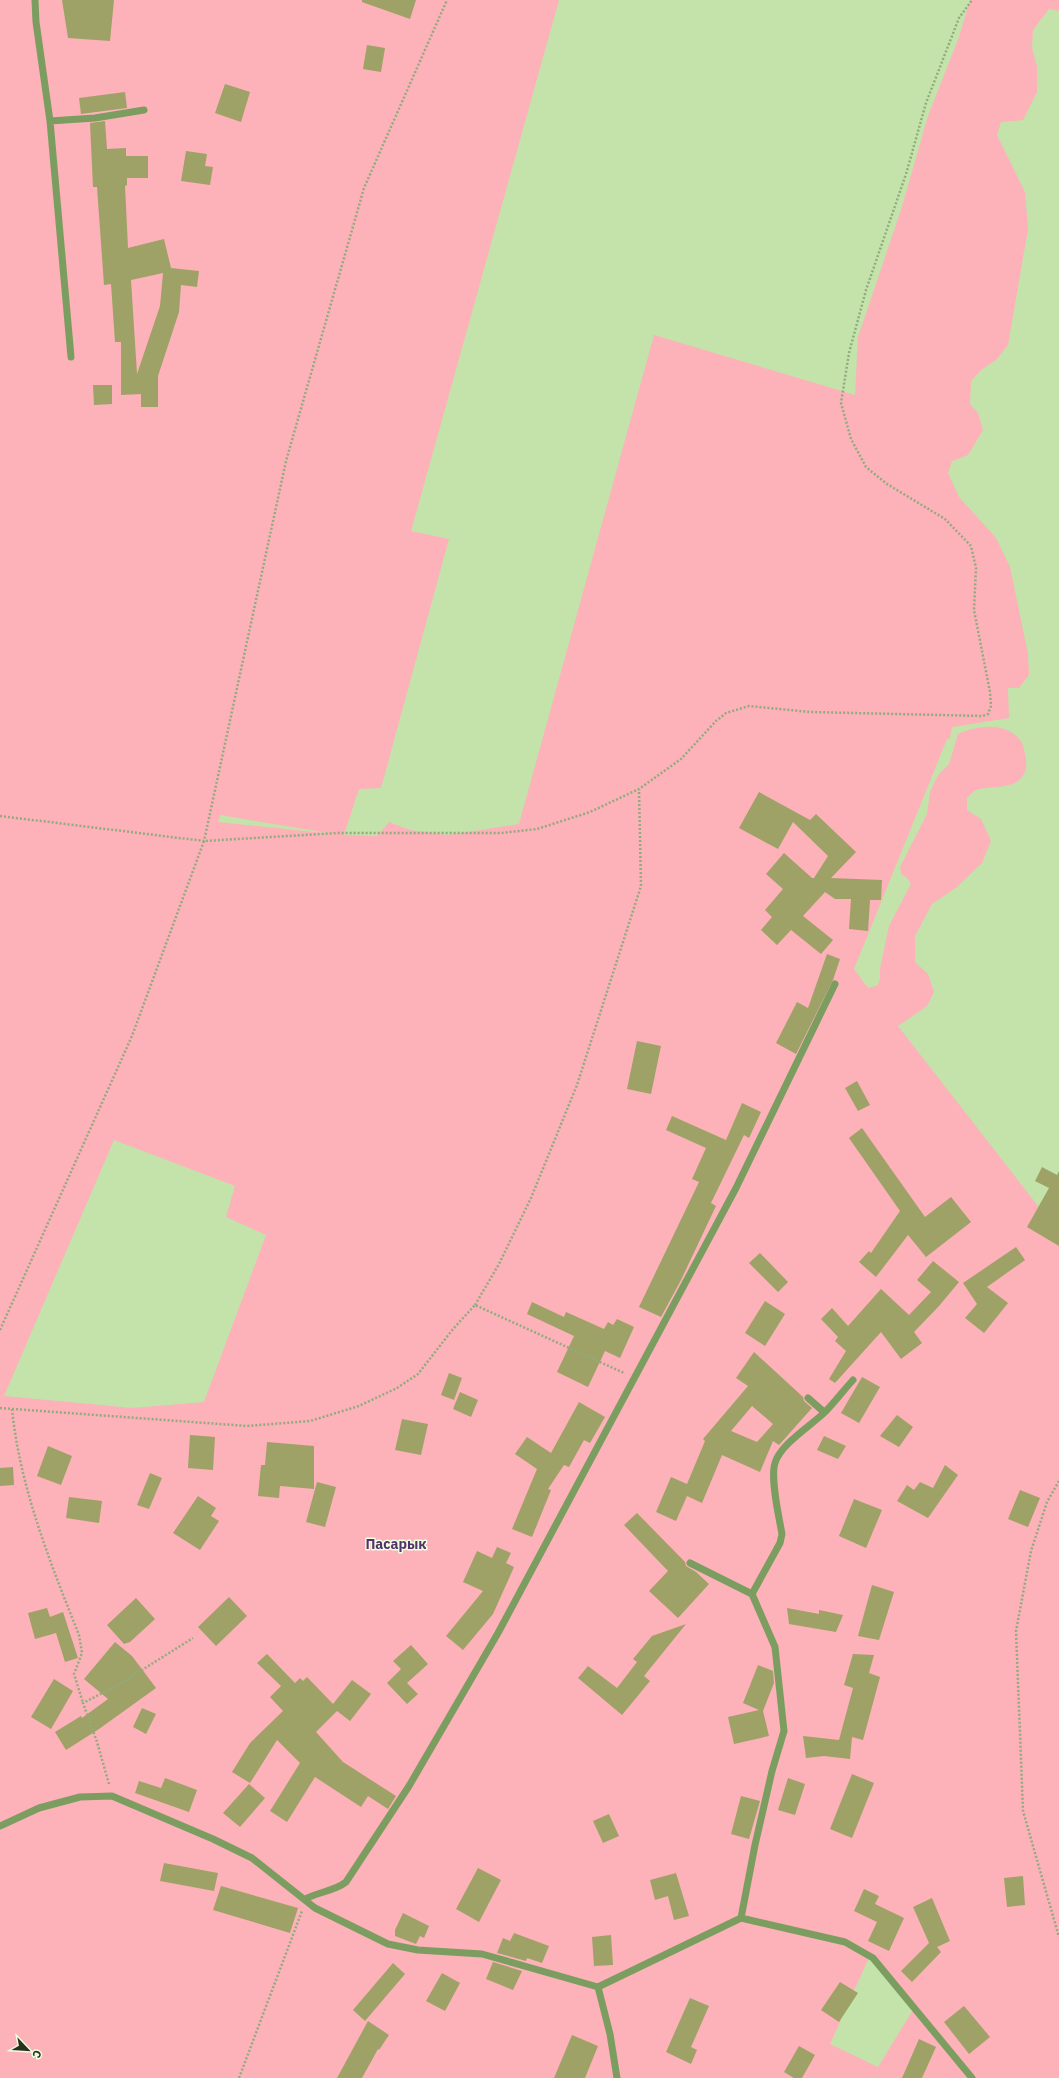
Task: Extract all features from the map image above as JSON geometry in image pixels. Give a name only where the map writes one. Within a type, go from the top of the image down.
[{"type":"lane","points":[[35,0],[36,22],[50,121],[71,357]]},
{"type":"lane","points":[[50,121],[95,118],[144,110]]},
{"type":"lane","points":[[305,1899],[315,1893],[341,1886],[346,1882],[409,1786],[498,1633],[633,1378],[736,1188],[835,984]]},
{"type":"lane","points":[[752,1594],[780,1543],[782,1534],[773,1474],[775,1463],[779,1455],[790,1443],[824,1412],[853,1380]]},
{"type":"lane","points":[[808,1398],[824,1412]]},
{"type":"lane","points":[[690,1563],[752,1594],[775,1647],[784,1731],[772,1771],[755,1845],[741,1918]]},
{"type":"lane","points":[[0,1826],[40,1808],[80,1797],[112,1796],[213,1839],[252,1858],[315,1908],[388,1944],[418,1950],[482,1954],[598,1987],[741,1918],[845,1942],[873,1958],[972,2078]]},
{"type":"lane","points":[[598,1987],[610,2034],[616,2078]]},
{"type":"path","points":[[0,1330],[132,1036],[204,841],[286,461],[364,188],[447,0]]},
{"type":"path","points":[[0,816],[204,841],[338,833],[501,832],[537,829],[590,812],[640,789],[681,759],[716,721],[726,713],[749,706],[810,712],[976,716],[988,714],[990,710],[990,692],[974,610],[976,568],[971,546],[945,518],[886,484],[866,467],[851,439],[841,403],[849,353],[866,290],[906,174],[926,103],[959,18],[972,0]]},
{"type":"path","points":[[0,1408],[247,1426],[310,1421],[359,1406],[397,1388],[418,1374],[453,1329],[475,1305],[499,1264],[531,1198],[577,1085],[639,893],[642,873],[640,789]]},
{"type":"path","points":[[475,1305],[633,1378]]},
{"type":"path","points":[[12,1410],[15,1443],[38,1528],[79,1635],[82,1653],[74,1674],[97,1742],[112,1796]]},
{"type":"path","points":[[1059,1481],[1047,1502],[1032,1551],[1016,1631],[1024,1810],[1059,1937]]},
{"type":"path","points":[[83,1703],[118,1685],[193,1638]]},
{"type":"path","points":[[239,2078],[297,1925],[305,1899]]},
{"type":"shaded area","points":[[0,0],[559,0],[411,531],[449,539],[381,788],[359,789],[344,835],[377,836],[389,822],[410,830],[447,835],[519,824],[654,335],[855,395],[858,337],[901,210],[928,116],[959,37],[970,0],[1059,0],[1059,11],[1049,9],[1033,30],[1032,48],[1037,66],[1037,92],[1023,120],[1001,122],[997,135],[1025,192],[1028,229],[1008,345],[996,360],[981,370],[971,381],[970,404],[978,413],[983,430],[968,455],[952,461],[948,473],[959,497],[996,538],[1010,567],[1028,654],[1029,675],[1019,688],[1008,688],[1009,718],[952,727],[950,738],[947,739],[854,969],[868,988],[878,985],[889,926],[911,884],[906,877],[902,875],[900,867],[927,814],[930,792],[938,775],[949,764],[958,734],[982,727],[991,727],[1007,730],[1014,734],[1021,741],[1023,746],[1026,760],[1025,772],[1018,781],[1013,784],[977,790],[967,798],[967,810],[981,819],[991,841],[982,863],[957,887],[932,904],[915,936],[915,962],[928,974],[934,992],[927,1006],[898,1026],[1059,1233],[1059,2078],[0,2078]],"holes":[[[220,815],[334,834],[218,822]],[[114,1140],[235,1186],[226,1217],[266,1235],[204,1402],[133,1408],[4,1396]],[[871,1953],[916,2005],[878,2067],[830,2044]]]},
{"type":"building","points":[[62,0],[114,0],[110,41],[68,38]]},
{"type":"building","points":[[362,0],[416,0],[410,19],[362,2]]},
{"type":"building","points":[[367,45],[385,48],[381,72],[363,69]]},
{"type":"building","points":[[225,84],[250,92],[241,122],[215,113]]},
{"type":"building","points":[[125,92],[127,108],[81,114],[79,98]]},
{"type":"building","points":[[105,121],[107,149],[126,148],[126,156],[148,156],[148,178],[127,178],[127,185],[125,186],[128,248],[164,239],[171,268],[199,271],[197,287],[181,285],[179,312],[158,376],[158,407],[141,407],[141,394],[121,395],[121,342],[115,342],[111,284],[104,285],[97,187],[93,187],[90,123]],"holes":[[[163,273],[160,306],[137,374],[131,280]]]},
{"type":"building","points":[[186,151],[207,154],[205,166],[213,167],[210,185],[181,181]]},
{"type":"building","points":[[93,385],[112,385],[112,404],[94,405]]},
{"type":"building","points":[[759,792],[810,820],[816,814],[856,852],[831,878],[882,880],[881,900],[870,900],[868,931],[849,929],[851,899],[835,899],[825,892],[803,916],[833,940],[821,954],[791,930],[777,945],[761,930],[772,917],[765,910],[783,889],[766,874],[784,853],[812,878],[814,878],[828,856],[793,822],[778,849],[739,828]]},
{"type":"building","points":[[827,954],[840,959],[833,980],[796,1054],[776,1043],[797,1002],[808,1008]]},
{"type":"building","points":[[637,1041],[661,1046],[651,1094],[627,1089]]},
{"type":"building","points":[[857,1081],[870,1105],[858,1111],[845,1088]]},
{"type":"building","points":[[742,1103],[761,1112],[749,1138],[744,1135],[711,1203],[716,1206],[681,1280],[661,1317],[639,1307],[699,1182],[692,1179],[706,1148],[666,1130],[672,1116],[726,1140]]},
{"type":"building","points":[[862,1128],[925,1217],[951,1197],[971,1222],[926,1257],[908,1235],[876,1277],[859,1262],[869,1251],[871,1253],[900,1211],[849,1138]]},
{"type":"building","points":[[1042,1167],[1057,1175],[1059,1171],[1059,1246],[1027,1227],[1049,1188],[1035,1181]]},
{"type":"building","points":[[1016,1247],[1025,1260],[987,1287],[1008,1303],[984,1333],[965,1318],[977,1304],[963,1283]]},
{"type":"building","points":[[760,1253],[788,1282],[778,1292],[749,1263]]},
{"type":"building","points":[[933,1261],[959,1282],[914,1332],[922,1343],[901,1359],[881,1332],[835,1383],[829,1379],[846,1351],[835,1341],[838,1337],[821,1319],[832,1308],[848,1326],[881,1289],[909,1315],[931,1292],[917,1280]]},
{"type":"building","points":[[765,1301],[785,1314],[765,1346],[745,1333]]},
{"type":"building","points":[[532,1302],[564,1317],[566,1312],[604,1329],[608,1322],[613,1325],[617,1319],[634,1327],[620,1358],[605,1351],[588,1387],[557,1372],[574,1336],[527,1314]]},
{"type":"building","points":[[754,1352],[803,1397],[804,1401],[812,1408],[779,1445],[773,1441],[760,1472],[722,1455],[702,1503],[687,1496],[676,1521],[656,1512],[671,1477],[687,1484],[705,1441],[703,1439],[748,1386],[736,1378]],"holes":[[[752,1406],[773,1424],[757,1442],[731,1431]]]},
{"type":"building","points":[[449,1373],[462,1378],[454,1400],[441,1395]]},
{"type":"building","points":[[862,1377],[880,1387],[859,1423],[841,1413]]},
{"type":"building","points":[[460,1392],[478,1400],[471,1417],[453,1409]]},
{"type":"building","points":[[579,1402],[605,1417],[590,1443],[584,1440],[569,1467],[564,1465],[548,1489],[551,1490],[532,1537],[512,1529],[537,1469],[515,1454],[527,1437],[551,1453]]},
{"type":"building","points":[[897,1415],[913,1427],[899,1447],[880,1436]]},
{"type":"building","points":[[402,1419],[428,1424],[421,1455],[395,1450]]},
{"type":"building","points":[[190,1435],[215,1437],[213,1470],[188,1468]]},
{"type":"building","points":[[824,1436],[846,1446],[838,1459],[817,1450]]},
{"type":"building","points":[[267,1442],[314,1446],[314,1489],[280,1486],[279,1498],[258,1496],[261,1465],[265,1465]]},
{"type":"building","points":[[48,1446],[72,1456],[61,1485],[37,1476]]},
{"type":"building","points":[[945,1465],[958,1475],[928,1518],[897,1501],[907,1485],[914,1490],[920,1482],[933,1488]]},
{"type":"building","points":[[13,1467],[14,1485],[0,1486],[0,1468]]},
{"type":"building","points":[[150,1473],[162,1478],[149,1509],[137,1505]]},
{"type":"building","points":[[317,1482],[336,1487],[325,1527],[306,1522]]},
{"type":"building","points":[[1020,1490],[1040,1498],[1028,1527],[1008,1519]]},
{"type":"building","points":[[198,1496],[216,1508],[211,1516],[219,1521],[200,1550],[173,1533]]},
{"type":"building","points":[[69,1497],[102,1501],[99,1523],[66,1518]]},
{"type":"building","points":[[854,1499],[882,1510],[866,1548],[839,1536]]},
{"type":"building","points":[[637,1513],[685,1562],[686,1566],[696,1572],[709,1584],[678,1618],[649,1591],[668,1571],[624,1525]]},
{"type":"building","points":[[497,1547],[511,1553],[506,1563],[514,1567],[493,1614],[463,1650],[446,1636],[483,1591],[463,1582],[477,1551],[492,1558]]},
{"type":"building","points":[[872,1585],[894,1592],[879,1640],[858,1636]]},
{"type":"building","points":[[229,1597],[247,1616],[216,1646],[198,1627]]},
{"type":"building","points":[[136,1598],[155,1619],[130,1642],[124,1644],[107,1625]]},
{"type":"building","points":[[47,1608],[50,1617],[63,1612],[78,1658],[65,1662],[56,1633],[35,1639],[28,1613]]},
{"type":"building","points":[[787,1608],[819,1614],[819,1610],[843,1615],[836,1632],[789,1624]]},
{"type":"building","points":[[686,1624],[644,1676],[650,1681],[622,1715],[578,1678],[588,1666],[617,1688],[637,1662],[633,1659],[652,1636]]},
{"type":"building","points":[[115,1642],[132,1656],[156,1688],[99,1729],[66,1750],[55,1732],[81,1716],[82,1718],[108,1699],[84,1679]]},
{"type":"building","points":[[411,1645],[428,1664],[407,1683],[418,1694],[407,1704],[387,1683],[401,1669],[393,1661]]},
{"type":"building","points":[[267,1654],[295,1683],[300,1678],[303,1681],[307,1677],[333,1704],[352,1680],[371,1694],[350,1721],[337,1711],[316,1732],[343,1762],[396,1796],[388,1809],[368,1796],[361,1807],[315,1777],[287,1822],[270,1811],[300,1763],[277,1740],[250,1783],[232,1772],[250,1743],[283,1711],[270,1697],[281,1686],[257,1663]]},
{"type":"building","points":[[853,1654],[874,1655],[869,1673],[880,1677],[863,1740],[852,1737],[850,1759],[824,1756],[806,1758],[803,1736],[839,1740],[853,1688],[844,1685]]},
{"type":"building","points":[[758,1665],[773,1671],[774,1683],[763,1711],[769,1736],[734,1744],[728,1717],[759,1710],[743,1703]]},
{"type":"building","points":[[54,1679],[73,1691],[51,1729],[31,1717]]},
{"type":"building","points":[[142,1708],[156,1714],[146,1734],[133,1727]]},
{"type":"building","points":[[852,1774],[874,1783],[852,1838],[830,1829]]},
{"type":"building","points":[[165,1778],[197,1790],[189,1812],[135,1793],[139,1781],[161,1788]]},
{"type":"building","points":[[788,1778],[805,1784],[795,1815],[778,1810]]},
{"type":"building","points":[[249,1784],[265,1798],[240,1827],[223,1813]]},
{"type":"building","points":[[741,1796],[760,1801],[749,1839],[731,1834]]},
{"type":"building","points":[[609,1814],[619,1836],[603,1843],[593,1821]]},
{"type":"building","points":[[164,1863],[218,1873],[214,1891],[160,1881]]},
{"type":"building","points":[[478,1868],[501,1880],[479,1922],[456,1909]]},
{"type":"building","points":[[676,1873],[689,1916],[674,1920],[668,1896],[655,1900],[650,1880]]},
{"type":"building","points":[[1023,1876],[1025,1905],[1007,1907],[1004,1878]]},
{"type":"building","points":[[221,1886],[298,1908],[290,1933],[213,1910]]},
{"type":"building","points":[[864,1889],[879,1896],[875,1904],[904,1918],[889,1951],[868,1941],[877,1922],[854,1911]]},
{"type":"building","points":[[932,1898],[950,1941],[937,1947],[941,1952],[912,1982],[901,1971],[929,1943],[913,1907]]},
{"type":"building","points":[[403,1913],[429,1926],[424,1938],[420,1936],[416,1944],[395,1936],[395,1930]]},
{"type":"building","points":[[514,1933],[549,1946],[542,1963],[527,1958],[526,1961],[497,1953],[503,1938],[510,1941]]},
{"type":"building","points":[[611,1935],[613,1965],[594,1966],[592,1937]]},
{"type":"building","points":[[493,1962],[522,1971],[513,1990],[486,1979]]},
{"type":"building","points":[[393,1963],[405,1974],[365,2021],[353,2010]]},
{"type":"building","points":[[442,1973],[460,1983],[445,2011],[426,2001]]},
{"type":"building","points":[[840,1982],[858,1993],[839,2022],[821,2010]]},
{"type":"building","points":[[690,1998],[709,2006],[691,2047],[697,2050],[691,2064],[666,2052]]},
{"type":"building","points":[[964,2006],[990,2037],[969,2054],[944,2022]]},
{"type":"building","points":[[368,2021],[389,2035],[379,2050],[378,2049],[362,2078],[337,2078]]},
{"type":"building","points":[[572,2035],[598,2046],[585,2078],[554,2078]]},
{"type":"building","points":[[919,2039],[936,2047],[922,2078],[902,2078]]},
{"type":"building","points":[[799,2046],[815,2055],[802,2078],[794,2078],[784,2072]]},
{"type":"district","name":"Пасарык","points":[[396,1544]]}]
